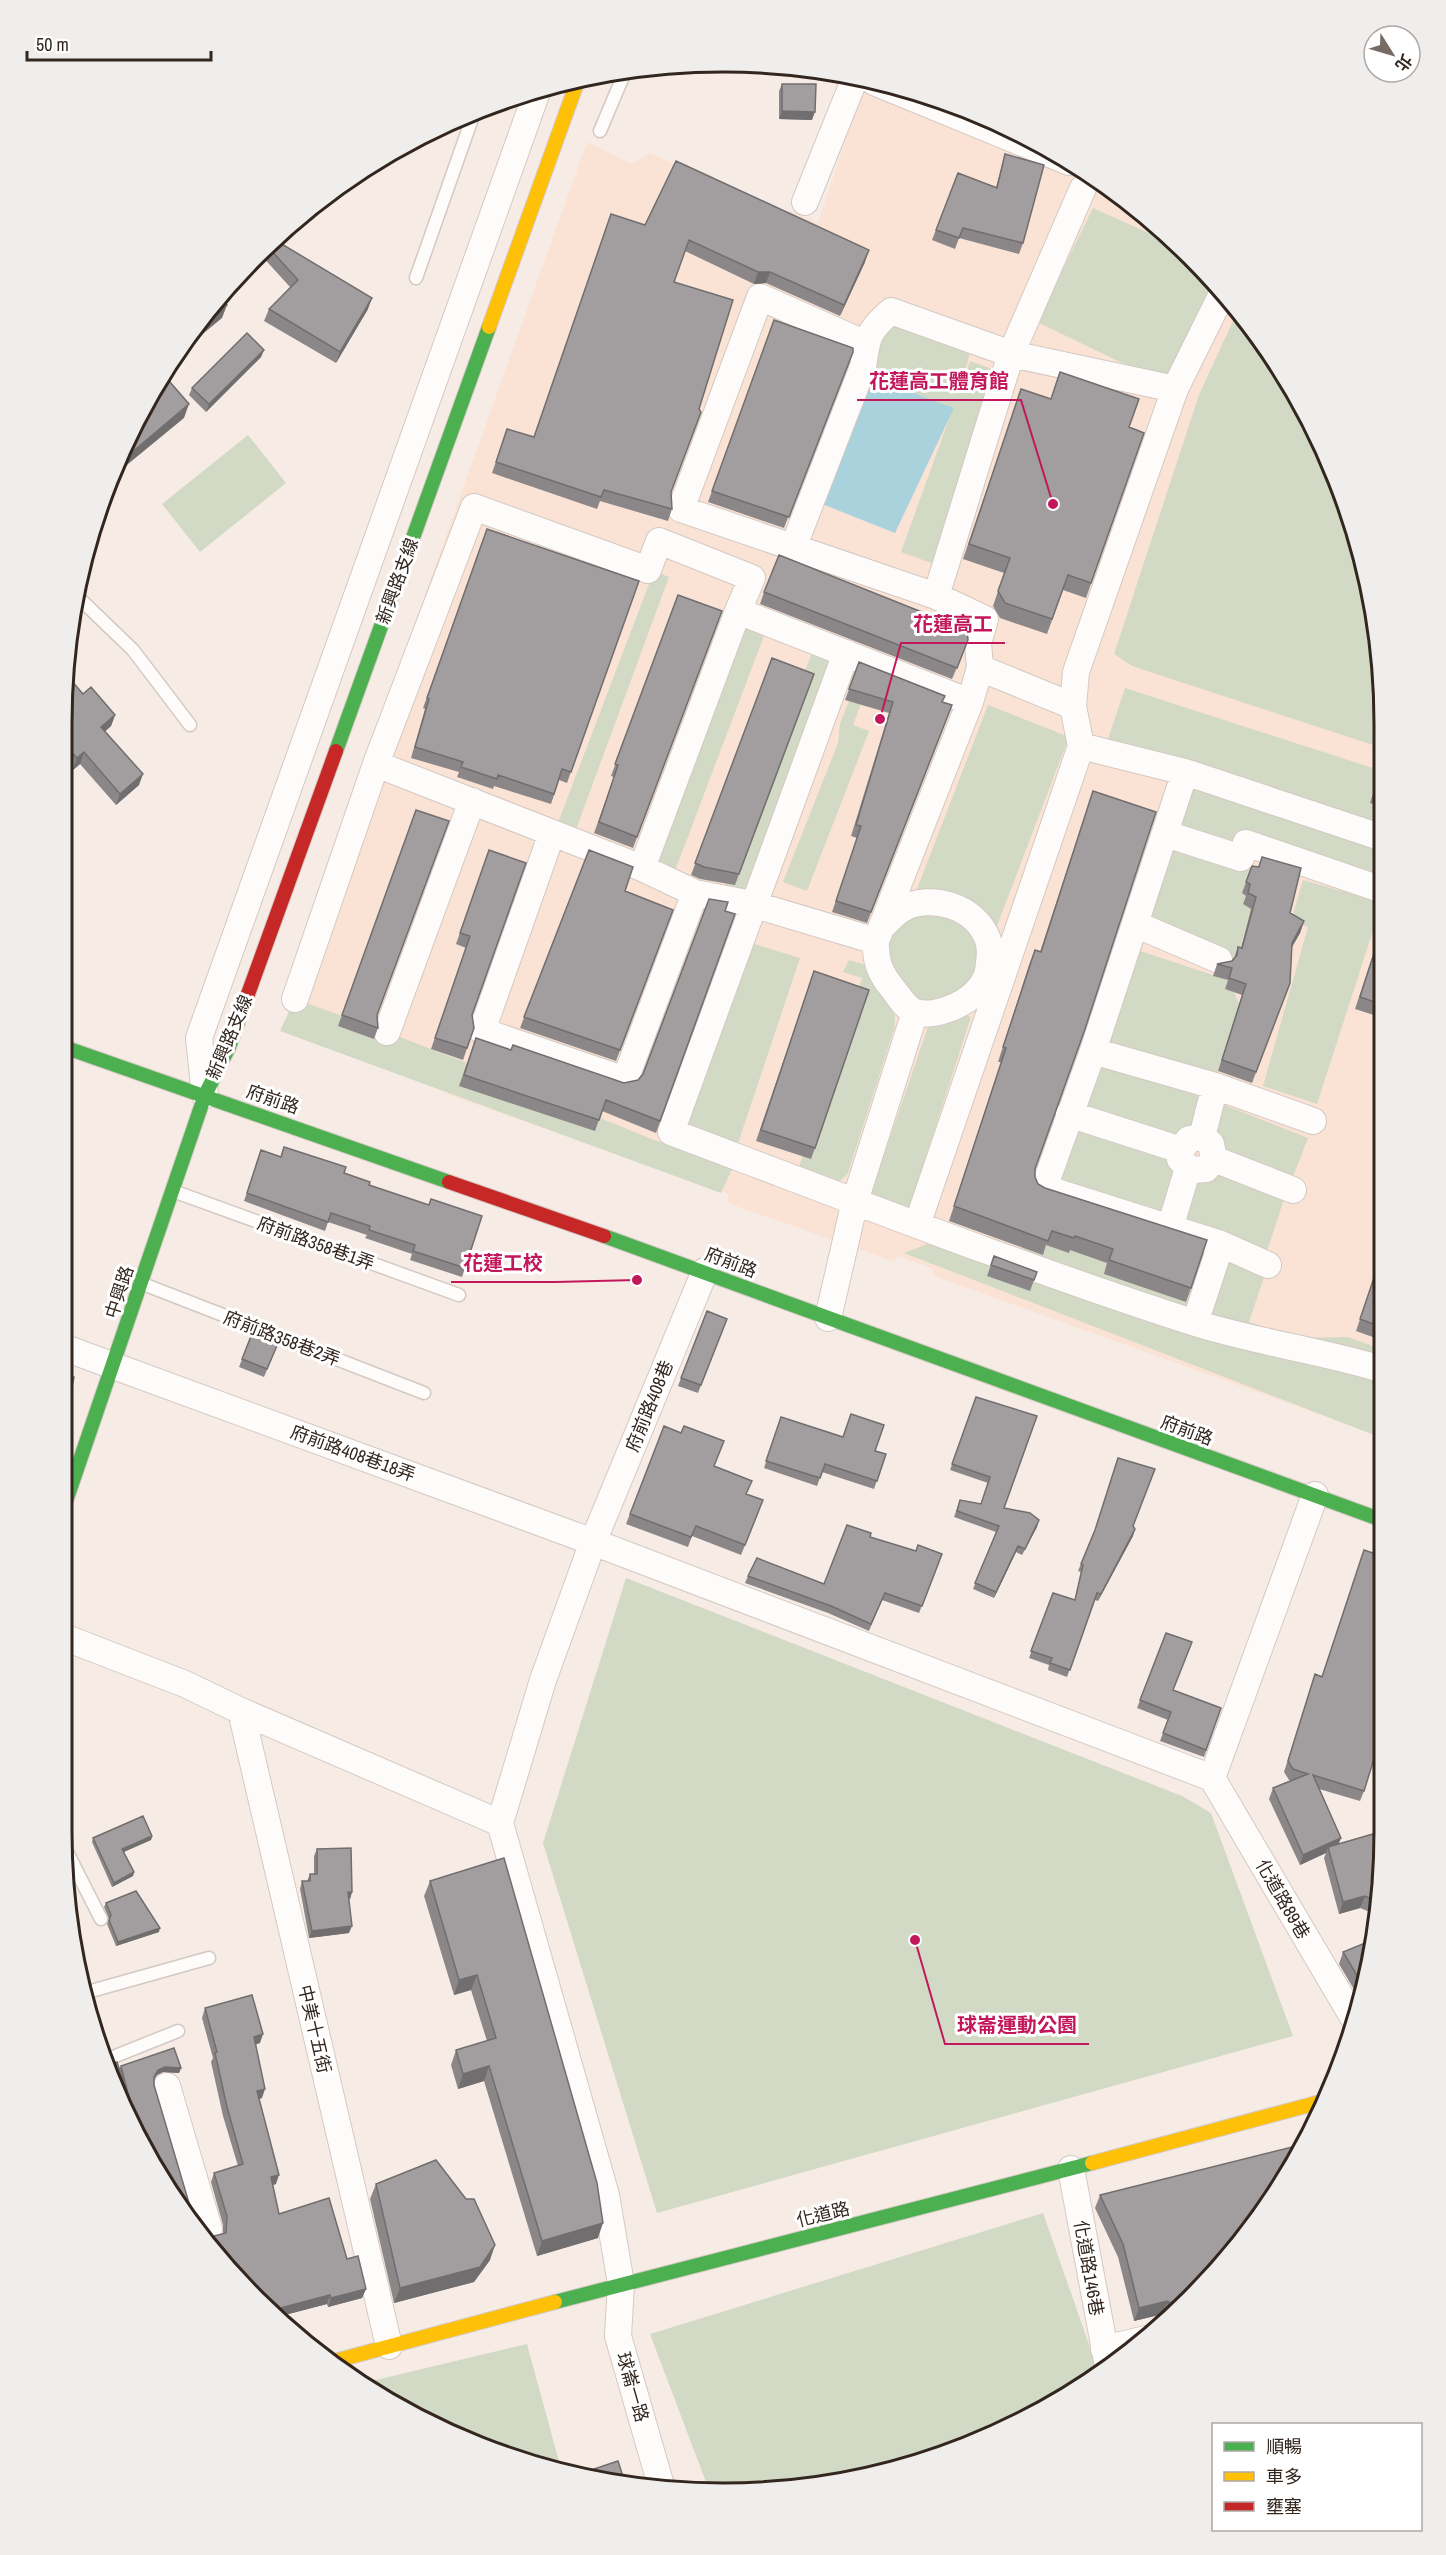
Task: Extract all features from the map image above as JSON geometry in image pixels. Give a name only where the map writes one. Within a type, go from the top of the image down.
[{"type":"street","points":[[805,202],[852,85]]},
{"type":"street","name":"新興路支線","points":[[205,1095],[229,1047],[574,90]]},
{"type":"street","name":"新興路支線","points":[[205,1095],[199,1038],[534,101]]},
{"type":"street","points":[[936,596],[1011,354],[1083,188]]},
{"type":"street","points":[[866,344],[760,297],[681,509],[936,596],[985,619],[978,643],[980,668],[970,702],[878,935],[876,963],[904,1004],[915,1012],[937,1011],[957,1006],[993,979]]},
{"type":"street","points":[[917,1225],[993,979],[1081,746],[1073,706],[1076,672],[1175,389],[1218,302]]},
{"type":"street","points":[[793,548],[863,367],[866,344],[873,327],[891,311],[1011,354],[1175,389]]},
{"type":"street","points":[[295,999],[376,764],[474,507],[648,570],[659,541],[752,578],[642,868]]},
{"type":"street","points":[[738,611],[970,702]]},
{"type":"street","points":[[846,653],[670,1132],[1065,1280],[1195,1323],[1281,1347],[1374,1367]]},
{"type":"street","points":[[980,668],[1073,706]]},
{"type":"street","points":[[1081,746],[1185,772],[1374,835]]},
{"type":"street","points":[[376,764],[642,868],[695,893],[752,904],[878,935]]},
{"type":"street","points":[[1185,772],[1094,1051],[1069,1114],[1044,1188],[1221,1244],[1268,1265]]},
{"type":"street","points":[[387,1032],[472,801]]},
{"type":"street","points":[[552,833],[482,1031],[625,1080],[695,893]]},
{"type":"street","points":[[1166,834],[1241,858],[1246,843],[1374,887]]},
{"type":"street","points":[[878,935],[902,909],[941,903],[963,909],[980,927],[988,940],[993,979]]},
{"type":"street","points":[[1135,924],[1219,960]]},
{"type":"street","points":[[828,1318],[855,1201],[915,1012]]},
{"type":"street","name":"府前路","points":[[72,1050],[705,1270],[828,1318],[1374,1517]]},
{"type":"street","points":[[1094,1051],[1215,1086],[1313,1121]]},
{"type":"street","points":[[1170,1228],[1190,1151],[1215,1086]]},
{"type":"street","name":"中興路","points":[[72,1484],[205,1095]]},
{"type":"street","points":[[1069,1114],[1190,1151]]},
{"type":"street","points":[[1190,1151],[1192,1170],[1206,1169],[1214,1159],[1293,1190]]},
{"type":"street","points":[[1195,1323],[1221,1244]]},
{"type":"street","name":"府前路408巷","points":[[500,1822],[543,1680],[593,1542],[705,1270]]},
{"type":"street","name":"府前路408巷18弄","points":[[72,1350],[593,1542],[1212,1778]]},
{"type":"street","points":[[1212,1778],[1315,1495]]},
{"type":"street","points":[[72,1640],[185,1684],[241,1711],[500,1822]]},
{"type":"street","name":"中美十五街","points":[[241,1711],[388,2346]]},
{"type":"street","name":"化道路89巷","points":[[1212,1778],[1349,2010]]},
{"type":"street","name":"球崙一路","points":[[500,1822],[606,2195],[621,2284],[618,2336],[659,2480]]},
{"type":"street","points":[[166,2086],[200,2218]]},
{"type":"street","name":"化道路","points":[[342,2359],[1314,2104]]},
{"type":"street","name":"化道路146巷","points":[[1071,2169],[1106,2358]]},
{"type":"lane","points":[[600,131],[622,81]]},
{"type":"lane","points":[[416,278],[471,123]]},
{"type":"lane","points":[[84,603],[134,650],[190,725]]},
{"type":"lane","name":"府前路358巷1弄","points":[[172,1191],[459,1295]]},
{"type":"lane","name":"府前路358巷2弄","points":[[141,1283],[424,1394]]},
{"type":"lane","points":[[73,1863],[101,1919]]},
{"type":"lane","points":[[92,1991],[209,1958]]},
{"type":"lane","points":[[113,2057],[178,2031]]},
{"type":"shaded area","points":[[863,88],[1067,171],[1119,207],[1152,234],[1212,294],[1264,361],[1307,435],[1339,514],[1352,555],[1361,596],[1373,680],[1374,1434],[934,1276],[932,1268],[897,1256],[895,1262],[727,1203],[729,1194],[447,1094],[448,1091],[289,1028],[351,801],[587,142],[632,164],[650,153],[785,214],[791,211],[818,223]]},
{"type":"green space","points":[[1093,208],[1153,235],[1212,294],[1168,385],[1037,322]]},
{"type":"green space","points":[[1233,320],[1264,361],[1287,398],[1307,435],[1339,514],[1352,555],[1368,638],[1373,680],[1374,745],[1132,666],[1114,654],[1199,395]]},
{"type":"green space","points":[[887,323],[970,353],[961,387],[970,361],[1003,373],[934,564],[901,552],[953,408],[872,378]]},
{"type":"green space","points":[[248,435],[286,483],[200,552],[162,504]]},
{"type":"green space","points":[[654,571],[669,577],[574,835],[556,828]]},
{"type":"green space","points":[[742,624],[765,633],[675,871],[652,863]]},
{"type":"green space","points":[[813,650],[844,659],[752,904],[721,896]]},
{"type":"green space","points":[[860,672],[871,676],[853,725],[869,731],[807,891],[783,882],[838,743],[840,724]]},
{"type":"green space","points":[[1125,688],[1374,768],[1374,788],[1370,802],[1374,804],[1374,830],[1107,742]]},
{"type":"green space","points":[[988,705],[1069,737],[995,931],[912,902]]},
{"type":"green space","points":[[1193,780],[1374,841],[1374,883],[1239,853],[1175,832]]},
{"type":"green space","points":[[1171,839],[1257,869],[1248,878],[1242,893],[1246,896],[1244,904],[1251,909],[1237,959],[1142,923]]},
{"type":"green space","points":[[1303,880],[1374,900],[1374,928],[1317,1104],[1263,1086],[1308,927],[1291,921]]},
{"type":"green space","points":[[929,909],[973,928],[982,959],[970,989],[929,1005],[902,992],[892,966],[889,941],[899,925]]},
{"type":"green space","points":[[741,940],[800,958],[737,1146],[673,1124]]},
{"type":"green space","points":[[1137,950],[1228,980],[1225,989],[1234,992],[1239,1004],[1216,1078],[1103,1047]]},
{"type":"green space","points":[[849,960],[869,966],[894,1002],[895,1026],[848,1173],[840,1181],[799,1167],[862,978],[843,972]]},
{"type":"green space","points":[[295,999],[588,1110],[595,1116],[654,1140],[734,1165],[721,1193],[280,1031]]},
{"type":"green space","points":[[957,1013],[971,1017],[908,1212],[869,1199],[930,1021]]},
{"type":"green space","points":[[1098,1063],[1205,1098],[1198,1133],[1180,1143],[1079,1112]]},
{"type":"green space","points":[[1217,1102],[1308,1138],[1290,1184],[1219,1156],[1207,1134]]},
{"type":"green space","points":[[1076,1120],[1176,1161],[1168,1221],[1054,1187]]},
{"type":"green space","points":[[1209,1172],[1286,1193],[1265,1257],[1177,1224],[1192,1175]]},
{"type":"green space","points":[[1044,1188],[1268,1265],[1249,1322],[1296,1338],[1348,1337],[1374,1346],[1374,1435],[904,1253],[935,1241],[1021,1254]]},
{"type":"green space","points":[[626,1578],[1182,1796],[1211,1813],[1293,2036],[657,2213],[543,1843]]},
{"type":"green space","points":[[1043,2213],[1096,2365],[1048,2396],[1011,2416],[932,2448],[891,2461],[850,2470],[766,2482],[706,2483],[650,2334]]},
{"type":"green space","points":[[527,2344],[559,2462],[514,2448],[435,2416],[373,2381]]},
{"type":"water","points":[[872,378],[954,408],[895,533],[817,502]]},
{"type":"building","points":[[782,84],[816,84],[815,112],[782,111]]},
{"type":"building","points":[[1005,154],[1044,165],[1023,243],[963,228],[959,238],[936,230],[958,173],[997,188]]},
{"type":"building","points":[[676,161],[869,250],[844,305],[770,272],[758,272],[689,240],[674,282],[733,300],[699,409],[701,412],[671,492],[672,509],[604,490],[601,497],[496,462],[507,429],[534,437],[611,214],[645,225]]},
{"type":"building","points":[[283,245],[372,298],[340,352],[269,309],[298,280],[274,253]]},
{"type":"building","points":[[774,320],[853,348],[789,517],[712,491]]},
{"type":"building","points":[[247,333],[264,350],[209,404],[192,388]]},
{"type":"building","points":[[1060,372],[1139,399],[1129,427],[1144,433],[1091,583],[1068,575],[1052,619],[1005,603],[998,591],[1010,558],[969,544],[1021,389],[1051,399]]},
{"type":"building","points":[[169,381],[189,404],[131,453]]},
{"type":"building","points":[[487,529],[639,581],[571,772],[562,769],[554,794],[498,775],[497,779],[461,767],[463,762],[415,747],[429,699],[427,698]]},
{"type":"building","points":[[779,555],[967,630],[968,640],[957,668],[764,592]]},
{"type":"building","points":[[678,595],[722,611],[637,837],[599,822],[618,765],[615,764]]},
{"type":"building","points":[[772,658],[814,674],[739,874],[704,867],[695,863]]},
{"type":"building","points":[[859,662],[945,696],[942,702],[952,705],[871,912],[836,901],[861,826],[856,825],[893,702],[849,689]]},
{"type":"building","points":[[73,682],[83,694],[91,687],[115,715],[101,727],[143,774],[120,794],[84,752],[77,758],[72,753]]},
{"type":"building","points":[[1093,791],[1156,812],[1084,1032],[1035,1169],[1035,1177],[1038,1184],[1045,1188],[1207,1240],[1191,1288],[1109,1260],[1113,1249],[1052,1231],[1048,1241],[954,1206],[1006,1048],[1003,1047],[1035,950],[1041,952]]},
{"type":"building","points":[[416,810],[449,821],[377,1015],[378,1028],[342,1015]]},
{"type":"building","points":[[489,850],[526,863],[472,1015],[474,1028],[467,1048],[435,1038],[470,936],[460,933]]},
{"type":"building","points":[[589,850],[633,867],[625,891],[673,910],[620,1050],[524,1017]]},
{"type":"building","points":[[1262,857],[1301,868],[1290,913],[1304,921],[1292,943],[1290,983],[1256,1072],[1222,1060],[1246,984],[1229,978],[1232,968],[1217,964],[1232,961],[1237,955],[1238,947],[1242,948],[1256,897],[1248,893],[1250,884],[1246,882],[1252,866],[1259,867]]},
{"type":"building","points":[[709,899],[728,902],[725,911],[735,914],[660,1121],[606,1100],[599,1120],[464,1075],[476,1038],[511,1050],[513,1045],[624,1083],[638,1080],[643,1074]]},
{"type":"building","points":[[1374,954],[1374,1002],[1360,997]]},
{"type":"building","points":[[814,971],[869,990],[815,1148],[761,1130]]},
{"type":"building","points":[[284,1147],[346,1167],[344,1173],[370,1182],[369,1185],[429,1205],[431,1199],[482,1216],[465,1268],[413,1251],[415,1245],[369,1230],[370,1226],[331,1213],[328,1222],[247,1193],[261,1150],[281,1157]]},
{"type":"building","points":[[994,1256],[1037,1272],[1034,1280],[991,1265]]},
{"type":"building","points":[[1374,1278],[1374,1324],[1360,1319]]},
{"type":"building","points":[[707,1311],[727,1319],[701,1385],[681,1378]]},
{"type":"building","points":[[253,1331],[279,1341],[267,1369],[242,1359]]},
{"type":"building","points":[[976,1397],[1037,1416],[1004,1508],[1030,1513],[1039,1520],[1025,1549],[1018,1546],[996,1592],[975,1583],[999,1526],[957,1511],[960,1500],[981,1504],[990,1477],[952,1464]]},
{"type":"building","points":[[851,1414],[884,1425],[875,1451],[886,1454],[877,1481],[825,1464],[820,1478],[766,1461],[781,1417],[843,1437]]},
{"type":"building","points":[[664,1426],[681,1433],[684,1426],[724,1441],[714,1466],[752,1481],[746,1494],[763,1500],[745,1545],[696,1526],[691,1537],[630,1514]]},
{"type":"building","points":[[1118,1458],[1155,1469],[1133,1526],[1135,1529],[1101,1594],[1097,1593],[1070,1670],[1050,1663],[1052,1658],[1031,1651],[1053,1593],[1075,1600],[1083,1565],[1081,1564],[1095,1530]]},
{"type":"building","points":[[847,1525],[871,1533],[870,1537],[916,1551],[918,1545],[942,1554],[922,1606],[885,1593],[871,1624],[831,1606],[748,1576],[757,1558],[824,1584]]},
{"type":"building","points":[[1364,1550],[1374,1553],[1374,1759],[1364,1791],[1313,1775],[1341,1838],[1303,1855],[1273,1788],[1308,1774],[1293,1769],[1288,1761],[1315,1674],[1322,1677]]},
{"type":"building","points":[[1166,1633],[1192,1642],[1173,1690],[1221,1708],[1206,1750],[1163,1733],[1171,1712],[1140,1700]]},
{"type":"building","points":[[143,1816],[152,1836],[122,1849],[134,1872],[114,1883],[93,1838]]},
{"type":"building","points":[[1373,1834],[1370,1898],[1365,1896],[1343,1902],[1328,1847]]},
{"type":"building","points":[[351,1848],[352,1892],[348,1892],[352,1926],[312,1931],[302,1881],[310,1881],[310,1874],[317,1874],[317,1849]]},
{"type":"building","points":[[504,1858],[597,2183],[603,2223],[542,2241],[489,2066],[463,2074],[456,2050],[496,2038],[477,1975],[459,1980],[430,1881]]},
{"type":"building","points":[[136,1891],[160,1928],[118,1942],[109,1920],[111,1915],[106,1903]]},
{"type":"building","points":[[1364,1944],[1357,1976],[1343,1952]]},
{"type":"building","points":[[252,1995],[263,2034],[254,2037],[265,2089],[257,2091],[279,2175],[271,2177],[279,2214],[329,2198],[347,2259],[358,2256],[366,2289],[331,2298],[330,2295],[280,2308],[234,2261],[214,2236],[226,2233],[227,2216],[214,2173],[243,2164],[227,2107],[215,2053],[217,2052],[205,2008]]},
{"type":"building","points":[[174,2048],[181,2068],[165,2067],[158,2070],[154,2077],[154,2085],[189,2203],[159,2158],[139,2120],[129,2096],[121,2066]]},
{"type":"building","points":[[117,2062],[123,2080],[122,2080],[115,2063]]},
{"type":"building","points":[[1293,2147],[1264,2194],[1239,2228],[1183,2292],[1168,2303],[1168,2301],[1139,2308],[1123,2244],[1100,2195]]},
{"type":"building","points":[[436,2160],[466,2199],[474,2199],[495,2245],[480,2267],[400,2288],[376,2184]]},
{"type":"building","points":[[618,2461],[622,2474],[596,2470],[594,2469]]},
{"type":"traffic: fast","points":[[336,751],[489,327]]},
{"type":"traffic: fast","points":[[72,1483],[205,1095],[229,1047],[248,994]]},
{"type":"traffic: fast","points":[[72,1050],[449,1182]]},
{"type":"traffic: fast","points":[[604,1236],[1374,1517]]},
{"type":"traffic: fast","points":[[555,2302],[1092,2163]]},
{"type":"traffic: slow","points":[[489,327],[574,90]]},
{"type":"traffic: slow","points":[[1092,2163],[1314,2104]]},
{"type":"traffic: slow","points":[[342,2359],[555,2302]]},
{"type":"traffic: jam","points":[[248,994],[336,751]]},
{"type":"traffic: jam","points":[[449,1182],[604,1236]]},
{"type":"place","name":"花蓮高工體育館","points":[[1053,504]]},
{"type":"place","name":"花蓮高工","points":[[880,719]]},
{"type":"place","name":"花蓮工校","points":[[637,1280]]},
{"type":"place","name":"球崙運動公園","points":[[915,1940]]}]
